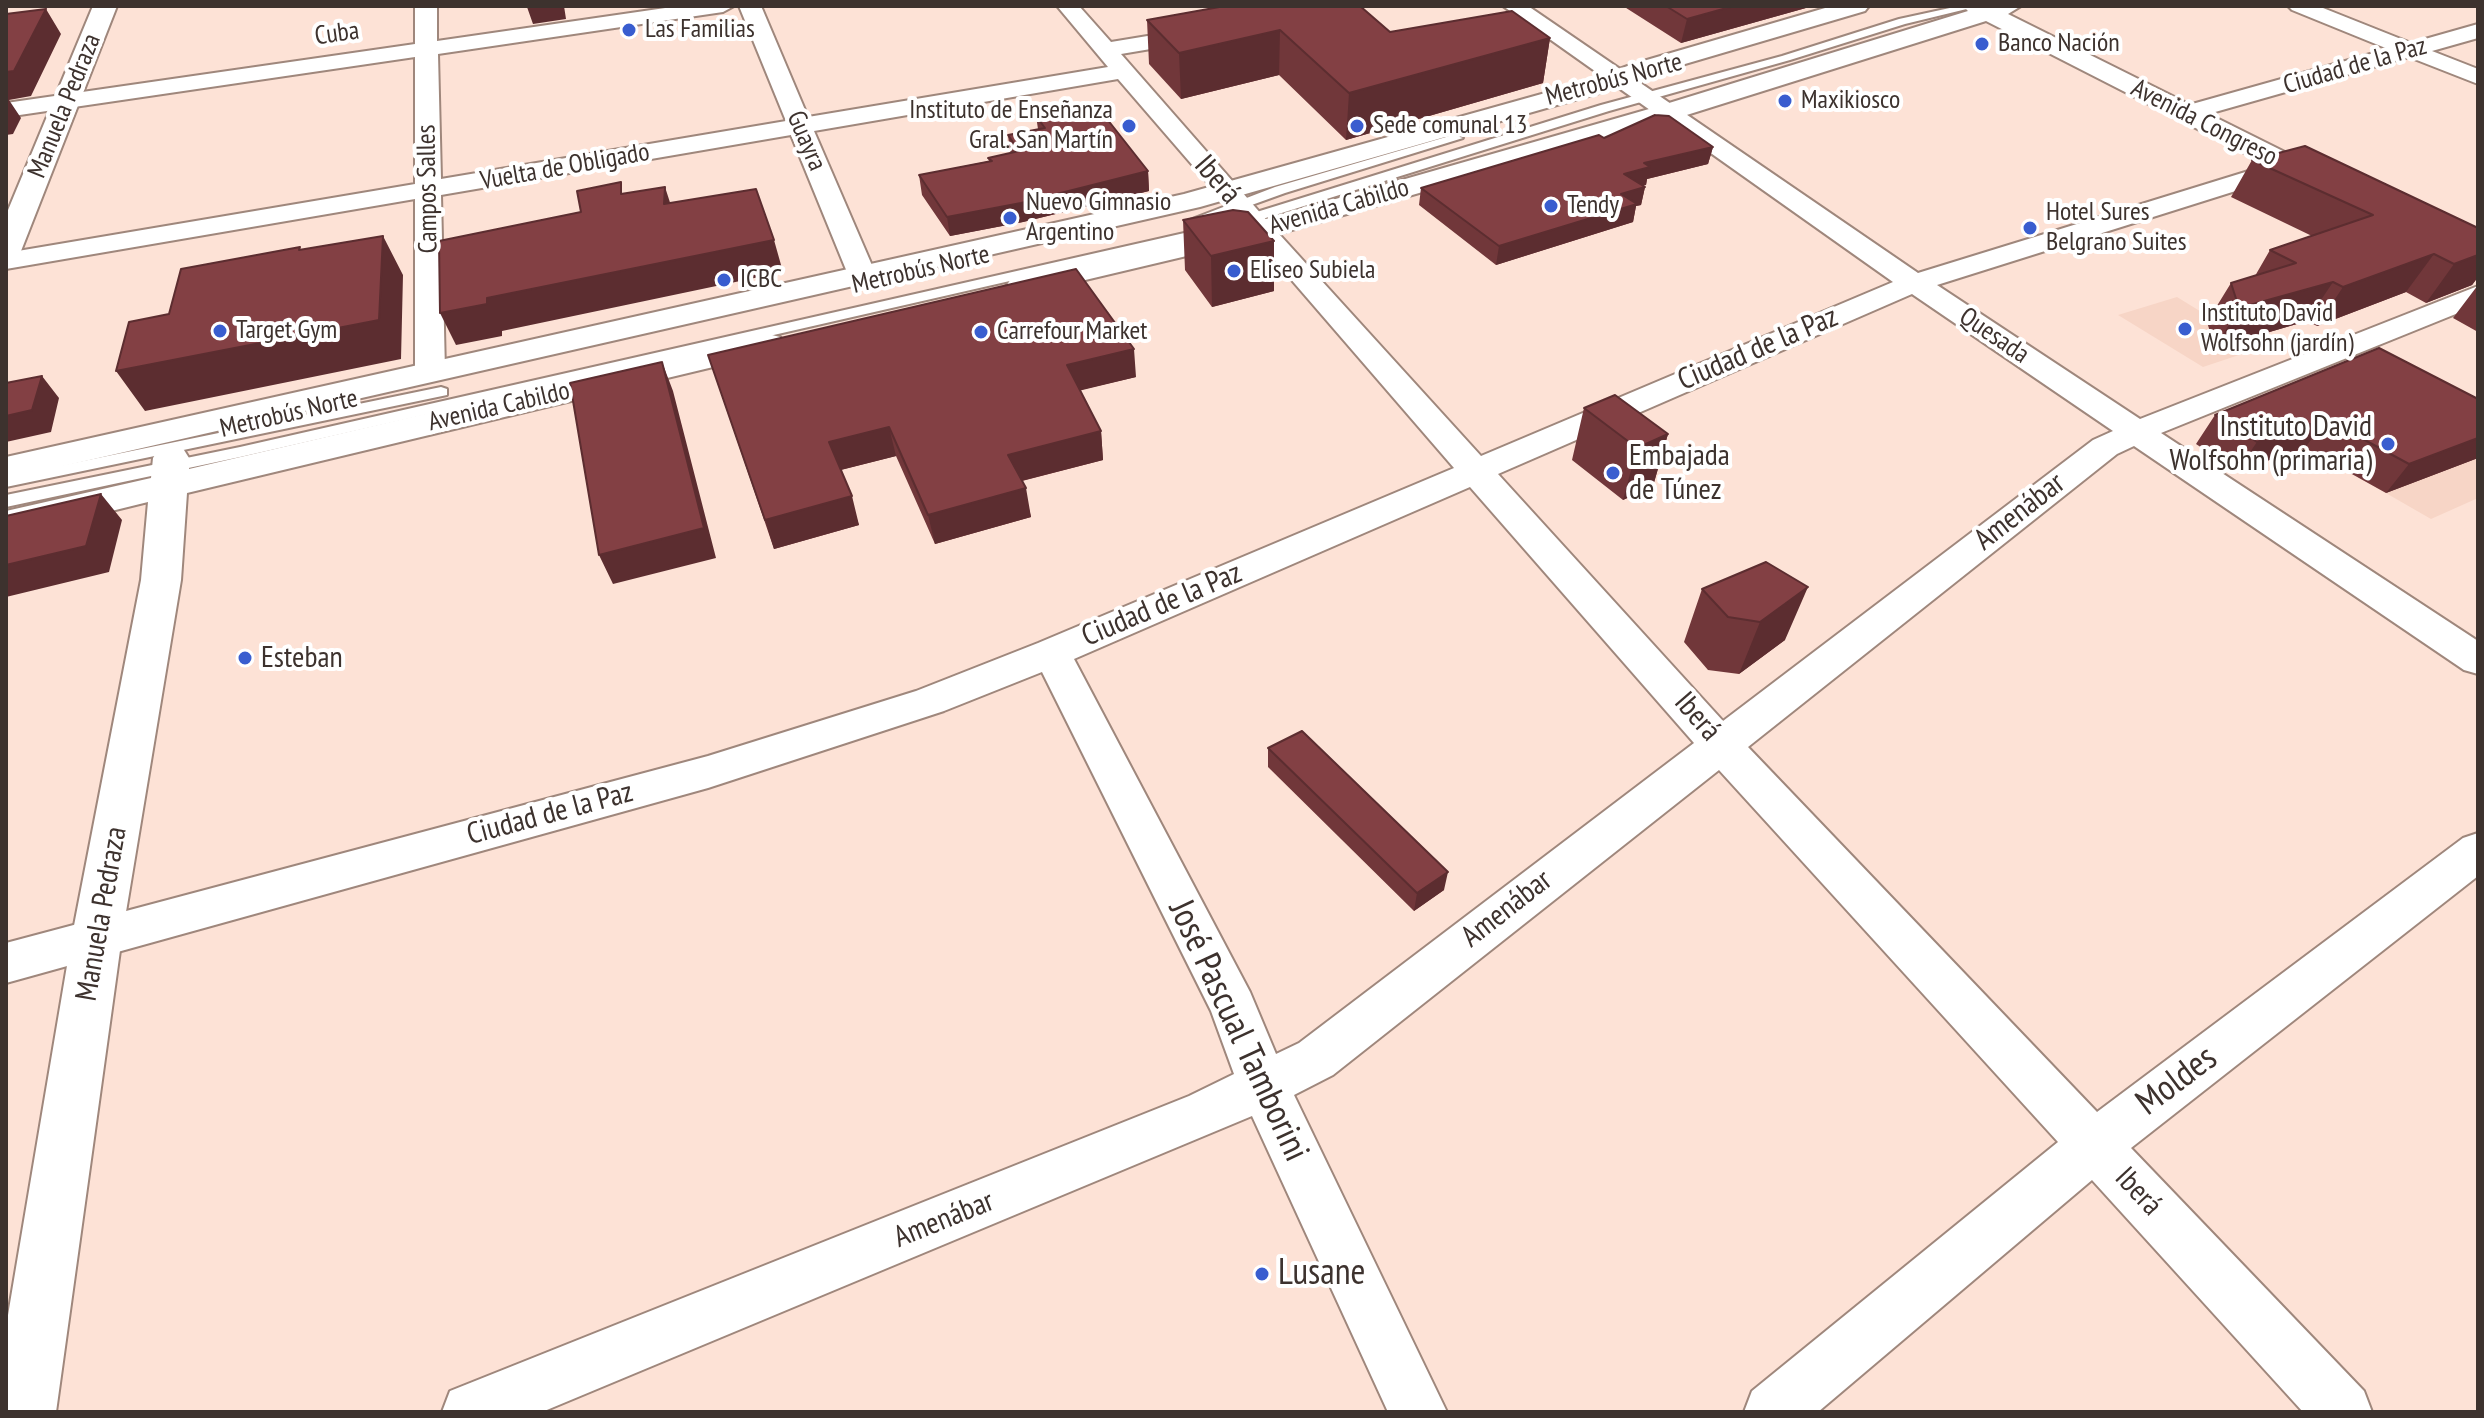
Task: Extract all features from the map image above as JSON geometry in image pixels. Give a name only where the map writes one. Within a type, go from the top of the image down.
[{"type":"main road","name":"Manuela Pedraza","points":[[6,251],[105,6]]},
{"type":"main road","name":"Avenida Cabildo","points":[[6,524],[163,458],[430,372],[863,277],[1244,211],[1639,94],[1857,6]]},
{"type":"main road","name":"Avenida Cabildo","points":[[6,468],[163,458],[1244,211],[1639,94],[1986,8]]},
{"type":"main road","name":"Avenida Congreso","points":[[1986,8],[2346,193]]},
{"type":"main road","name":"Manuela Pedraza","points":[[24,1412],[97,936],[161,580],[163,458]]},
{"type":"street","name":"Campos Salles","points":[[426,6],[430,372]]},
{"type":"street","name":"Cuba","points":[[6,110],[723,6]]},
{"type":"street","name":"Guayra","points":[[750,6],[863,277]]},
{"type":"street","name":"Iberá","points":[[1068,6],[1244,211],[1719,743],[2343,1412]]},
{"type":"street","name":"Quesada","points":[[1514,6],[1914,283],[2478,660]]},
{"type":"street","points":[[2299,6],[2478,77]]},
{"type":"street","points":[[1106,50],[1229,29]]},
{"type":"street","name":"Ciudad de la Paz","points":[[2186,113],[2478,31]]},
{"type":"street","name":"Vuelta de Obligado","points":[[6,261],[1124,71]]},
{"type":"street","name":"Ciudad de la Paz","points":[[6,963],[708,772],[930,701],[1052,653],[1914,283],[2291,166]]},
{"type":"street","name":"Amenábar","points":[[471,1412],[1207,1113],[1316,1059],[1719,743],[2105,447],[2135,432],[2478,295]]},
{"type":"street","name":"José Pascual Tamborini","points":[[1052,653],[1233,1007],[1264,1086],[1418,1412]]},
{"type":"street","name":"Moldes","points":[[1773,1412],[2094,1145],[2478,851]]},
{"type":"lane","name":"Metrobús Norte","points":[[1639,94],[1909,6]]},
{"type":"lane","points":[[6,482],[163,458]]},
{"type":"lane","points":[[6,501],[163,458]]},
{"type":"shaded area","name":"Instituto David Wolfsohn (jardín)","points":[[2177,297],[2260,348],[2203,367],[2118,315]]},
{"type":"shaded area","name":"Instituto David Wolfsohn (primaria)","points":[[2257,419],[2478,441],[2478,498],[2431,519]]},
{"type":"building","points":[[1225,6],[1360,6],[1390,32],[1512,11],[1550,38],[1349,93],[1280,30],[1179,53],[1147,20]]},
{"type":"building","points":[[1666,6],[1734,6],[1687,19]]},
{"type":"building","points":[[46,9],[14,71],[6,72],[6,14]]},
{"type":"building","points":[[1096,105],[1148,171],[1021,203],[947,217],[919,175],[992,161],[988,158],[1019,151],[1008,135],[1045,128],[1036,116]]},
{"type":"building","points":[[1655,115],[1669,116],[1713,147],[1644,163],[1650,167],[1624,174],[1645,187],[1621,194],[1637,204],[1499,246],[1421,188],[1599,135],[1604,138]]},
{"type":"building","points":[[2305,146],[2478,228],[2478,255],[2454,264],[2434,254],[2343,287],[2333,282],[2239,308],[2231,283],[2296,263],[2270,250],[2373,215],[2252,160]]},
{"type":"building","points":[[621,182],[621,194],[665,187],[664,204],[756,189],[774,240],[487,298],[487,304],[440,313],[439,241],[581,212],[577,191]]},
{"type":"building","points":[[1233,210],[1248,212],[1274,241],[1211,256],[1183,220]]},
{"type":"building","points":[[383,236],[379,320],[116,371],[129,322],[169,314],[181,269],[300,247],[299,250]]},
{"type":"building","points":[[1076,269],[1134,349],[1067,365],[1101,431],[1008,455],[1026,488],[928,515],[889,427],[829,442],[852,496],[765,520],[708,355]]},
{"type":"building","points":[[2379,348],[2478,399],[2478,438],[2409,464],[2326,419],[2257,442],[2215,415]]},
{"type":"building","points":[[662,362],[704,528],[599,555],[570,383]]},
{"type":"building","points":[[42,376],[32,410],[6,416],[6,383]]},
{"type":"building","points":[[1615,395],[1668,434],[1637,448],[1584,408]]},
{"type":"building","points":[[101,494],[86,546],[6,565],[6,516]]},
{"type":"building","points":[[1766,562],[1808,587],[1760,622],[1728,617],[1702,589]]},
{"type":"building","points":[[1302,731],[1448,872],[1417,893],[1268,748]]},
{"type":"place","name":"Las Familias","points":[[629,30]]},
{"type":"place","name":"Banco Nación","points":[[1982,44]]},
{"type":"place","name":"Maxikiosco","points":[[1785,101]]},
{"type":"place","name":"Instituto de Enseñanza Gral. San Martín","points":[[1129,126]]},
{"type":"place","name":"Sede comunal 13","points":[[1357,126]]},
{"type":"place","name":"Tendy","points":[[1551,206]]},
{"type":"place","name":"Nuevo Gimnasio Argentino","points":[[1010,218]]},
{"type":"place","name":"Hotel Sures Belgrano Suites","points":[[2030,228]]},
{"type":"place","name":"Eliseo Subiela","points":[[1234,271]]},
{"type":"place","name":"ICBC","points":[[724,280]]},
{"type":"place","name":"Instituto David Wolfsohn (jardín)","points":[[2185,329]]},
{"type":"place","name":"Target Gym","points":[[220,331]]},
{"type":"place","name":"Carrefour Market","points":[[981,332]]},
{"type":"place","name":"Instituto David Wolfsohn (primaria)","points":[[2388,444]]},
{"type":"place","name":"Embajada de Túnez","points":[[1613,473]]},
{"type":"place","name":"Esteban","points":[[245,658]]},
{"type":"place","name":"Lusane","points":[[1262,1274]]}]
